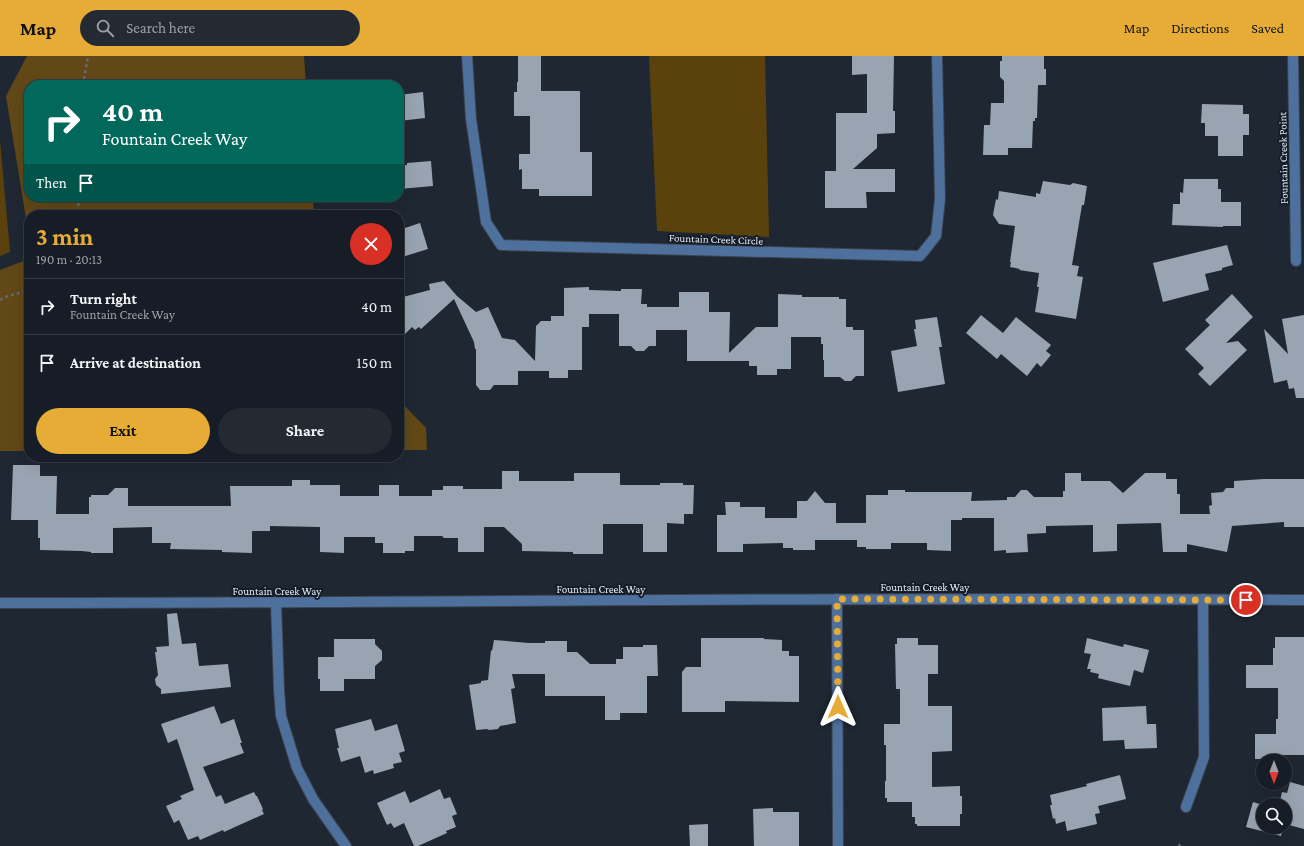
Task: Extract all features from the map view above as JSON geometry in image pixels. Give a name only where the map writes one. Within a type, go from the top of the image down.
[{"type":"street","name":"Fountain Creek Circle","points":[[467,56],[471,119],[486,222],[500,245],[920,256],[936,236],[940,199],[937,56]]},
{"type":"street","name":"Fountain Creek Point","points":[[1293,56],[1296,261]]},
{"type":"street","name":"Fountain Creek Way","points":[[0,603],[276,603],[837,599],[1304,600]]},
{"type":"street","points":[[837,599],[838,846]]},
{"type":"street","points":[[1186,807],[1204,757],[1203,599]]},
{"type":"street","points":[[276,603],[279,690],[282,716],[297,768],[313,799],[346,846]]},
{"type":"path","points":[[84,80],[88,56]]},
{"type":"path","points":[[0,300],[24,291]]},
{"type":"shaded area","points":[[27,56],[304,56],[306,80],[24,80],[24,202],[313,202],[314,210],[25,210],[6,96]]},
{"type":"shaded area","points":[[649,56],[765,56],[769,237],[657,231]]},
{"type":"shaded area","points":[[0,140],[10,252],[0,256]]},
{"type":"shaded area","points":[[24,261],[24,451],[0,451],[0,270]]},
{"type":"shaded area","points":[[404,405],[426,428],[427,450],[404,450]]},
{"type":"building","points":[[518,56],[541,56],[541,91],[580,91],[580,152],[592,152],[592,196],[539,196],[539,189],[522,189],[522,169],[519,170],[519,154],[530,154],[530,116],[514,116],[514,92],[517,92],[518,82]]},
{"type":"building","points":[[852,56],[894,56],[893,111],[895,111],[895,133],[877,134],[877,148],[853,169],[895,169],[895,192],[866,192],[867,208],[825,208],[825,171],[836,171],[836,113],[867,113],[867,74],[852,75]]},
{"type":"building","points":[[1002,56],[1044,56],[1046,85],[1038,85],[1037,118],[1033,121],[1032,148],[1008,148],[1008,155],[983,155],[984,125],[990,125],[991,103],[1004,103],[1004,81],[1000,77],[1000,61],[1002,61]]},
{"type":"building","points":[[423,92],[425,118],[404,120],[404,94]]},
{"type":"building","points":[[1202,104],[1243,105],[1243,114],[1249,114],[1249,135],[1243,135],[1243,156],[1218,156],[1218,136],[1205,136],[1205,123],[1201,123]]},
{"type":"building","points":[[431,161],[433,186],[404,189],[404,165],[407,165],[407,163]]},
{"type":"building","points":[[1184,179],[1218,179],[1218,189],[1221,189],[1221,202],[1241,202],[1241,226],[1223,227],[1172,225],[1173,204],[1180,204],[1180,192],[1183,193]]},
{"type":"building","points":[[1043,181],[1070,185],[1073,183],[1087,186],[1084,205],[1082,205],[1072,265],[1079,266],[1077,276],[1083,277],[1076,319],[1035,312],[1039,287],[1037,287],[1039,273],[1010,267],[1015,226],[999,224],[993,215],[996,199],[998,200],[999,191],[1036,197],[1036,193],[1040,194]]},
{"type":"building","points":[[420,223],[428,249],[404,256],[404,228]]},
{"type":"building","points":[[1227,245],[1233,265],[1222,268],[1222,270],[1205,274],[1209,290],[1163,302],[1153,263]]},
{"type":"building","points":[[444,281],[457,296],[476,312],[488,307],[502,338],[515,340],[535,361],[536,326],[541,321],[551,321],[551,316],[564,316],[564,288],[589,287],[589,290],[621,291],[621,289],[642,289],[641,304],[647,304],[647,307],[679,307],[679,292],[709,292],[709,312],[730,312],[729,353],[756,327],[778,327],[778,294],[802,295],[802,297],[839,297],[839,299],[846,299],[846,327],[853,327],[853,330],[864,330],[864,376],[856,376],[851,381],[845,381],[840,377],[824,377],[823,344],[821,344],[821,337],[791,337],[791,369],[777,369],[777,375],[757,375],[757,366],[749,366],[749,361],[687,361],[687,330],[656,330],[656,346],[649,346],[644,351],[636,351],[631,346],[619,346],[619,314],[589,314],[589,327],[582,327],[582,370],[568,370],[568,378],[549,378],[549,371],[518,371],[518,385],[494,385],[490,390],[480,390],[476,385],[476,349],[474,342],[454,299],[421,329],[419,327],[415,330],[412,327],[404,335],[404,297],[430,290],[429,284]]},
{"type":"building","points":[[1232,294],[1253,317],[1226,343],[1238,341],[1247,350],[1210,386],[1198,374],[1204,368],[1185,349],[1210,325],[1205,320]]},
{"type":"building","points":[[981,315],[1003,333],[1016,317],[1051,345],[1046,351],[1051,355],[1041,367],[1037,363],[1027,376],[1001,354],[997,359],[966,333]]},
{"type":"building","points":[[1304,315],[1304,398],[1296,398],[1294,388],[1289,389],[1287,380],[1274,383],[1264,329],[1288,354],[1282,319]]},
{"type":"building","points":[[937,317],[942,347],[939,347],[945,384],[898,392],[891,351],[917,346],[914,329],[916,329],[915,320]]},
{"type":"building","points":[[13,465],[40,465],[40,476],[57,476],[56,514],[89,514],[89,497],[91,497],[91,495],[108,495],[115,488],[128,488],[128,506],[231,506],[230,486],[292,486],[292,480],[310,480],[310,485],[340,485],[340,496],[379,496],[379,485],[399,485],[399,496],[432,496],[432,490],[443,490],[443,486],[463,486],[463,489],[502,489],[502,471],[519,471],[519,481],[574,481],[574,473],[620,473],[620,485],[660,485],[660,483],[683,483],[683,485],[694,485],[693,514],[684,514],[684,524],[667,523],[667,552],[643,552],[643,524],[603,524],[603,554],[522,551],[522,544],[504,527],[484,527],[484,552],[458,552],[458,538],[444,538],[442,536],[414,536],[414,551],[405,551],[405,553],[383,553],[383,543],[375,543],[375,537],[344,537],[344,553],[320,552],[320,527],[270,526],[270,531],[252,531],[252,553],[222,552],[222,550],[170,549],[171,543],[152,543],[152,527],[113,528],[113,553],[40,550],[38,520],[11,520]]},
{"type":"building","points":[[1065,473],[1081,473],[1081,481],[1110,481],[1123,493],[1145,473],[1166,473],[1166,479],[1177,479],[1177,494],[1180,494],[1180,514],[1210,514],[1209,506],[1212,505],[1211,493],[1223,492],[1226,488],[1234,488],[1234,481],[1304,479],[1304,527],[1284,527],[1284,522],[1232,526],[1227,552],[1187,544],[1187,552],[1163,552],[1161,523],[1117,524],[1117,551],[1093,552],[1093,525],[1046,526],[1046,533],[1027,534],[1028,552],[1006,553],[1006,550],[994,551],[994,518],[962,518],[962,520],[951,520],[951,551],[927,550],[927,543],[891,543],[891,549],[866,549],[866,547],[857,547],[857,540],[815,540],[815,550],[793,550],[793,548],[783,548],[783,543],[743,544],[743,552],[717,552],[717,515],[726,515],[725,502],[740,502],[740,507],[765,507],[765,518],[797,518],[797,501],[807,501],[815,491],[825,503],[836,503],[836,523],[866,523],[866,495],[888,495],[888,490],[905,490],[905,492],[972,492],[971,501],[1007,500],[1007,497],[1015,497],[1021,490],[1027,490],[1034,497],[1063,497],[1063,491],[1065,491]]},
{"type":"building","points":[[177,613],[182,644],[196,643],[199,666],[228,664],[231,687],[161,694],[161,689],[156,685],[155,679],[158,675],[155,652],[157,652],[156,647],[169,646],[167,614]]},
{"type":"building","points":[[1275,637],[1304,637],[1304,755],[1256,754],[1255,759],[1255,734],[1276,734],[1276,719],[1278,719],[1278,688],[1246,688],[1246,665],[1273,665],[1273,648],[1275,648]]},
{"type":"building","points":[[701,638],[764,638],[782,640],[782,651],[789,651],[789,656],[799,656],[799,702],[725,701],[725,712],[682,712],[682,672],[686,667],[701,667]]},
{"type":"building","points":[[897,638],[918,638],[918,645],[938,645],[938,674],[928,674],[928,706],[952,706],[952,751],[932,752],[932,787],[960,786],[960,796],[962,796],[962,814],[960,814],[960,826],[917,826],[917,824],[915,824],[915,817],[912,817],[912,802],[887,802],[887,798],[885,798],[886,745],[884,745],[884,724],[900,724],[900,689],[896,689],[895,644],[897,644]]},
{"type":"building","points":[[1087,638],[1123,647],[1124,644],[1149,650],[1143,673],[1134,670],[1130,686],[1098,678],[1099,674],[1090,672],[1091,669],[1087,669],[1091,654],[1084,653]]},
{"type":"building","points":[[334,639],[375,639],[375,644],[382,651],[382,660],[375,666],[375,679],[344,679],[344,691],[320,691],[320,679],[318,679],[318,657],[334,657]]},
{"type":"building","points":[[494,640],[529,643],[567,641],[567,652],[577,652],[590,664],[616,664],[616,659],[623,659],[623,647],[657,645],[658,676],[647,676],[647,713],[620,713],[620,720],[605,720],[605,696],[545,696],[545,674],[512,674],[515,688],[511,689],[516,723],[500,726],[498,729],[476,730],[469,685],[488,680],[491,650],[492,651]]},
{"type":"building","points":[[214,706],[221,724],[234,719],[244,753],[203,767],[216,797],[221,795],[225,804],[254,792],[264,814],[224,832],[223,830],[200,840],[198,836],[188,840],[179,820],[174,823],[166,806],[182,799],[180,796],[194,790],[177,739],[168,743],[161,724]]},
{"type":"building","points":[[1146,706],[1147,724],[1156,724],[1157,748],[1125,749],[1124,740],[1103,741],[1102,708]]},
{"type":"building","points":[[371,719],[375,731],[397,724],[405,751],[399,753],[402,762],[393,764],[394,768],[374,774],[373,770],[365,773],[360,756],[341,762],[337,748],[339,748],[335,729]]},
{"type":"building","points":[[1120,775],[1126,799],[1098,806],[1100,813],[1095,814],[1097,824],[1067,831],[1065,821],[1056,824],[1055,818],[1053,819],[1050,805],[1052,805],[1050,795],[1087,786],[1086,784]]},
{"type":"building","points":[[1292,783],[1304,786],[1304,829],[1292,826],[1292,798],[1281,798],[1282,792],[1287,793],[1288,790],[1292,790]]},
{"type":"building","points":[[440,789],[444,799],[450,797],[457,814],[452,816],[456,827],[446,831],[447,833],[418,846],[414,846],[404,823],[394,828],[391,823],[387,825],[377,803],[405,791],[410,803]]},
{"type":"building","points":[[1253,802],[1256,803],[1256,830],[1246,827]]},
{"type":"building","points":[[773,808],[773,812],[799,812],[799,846],[754,846],[753,809]]},
{"type":"building","points":[[708,824],[708,846],[690,846],[689,825]]},
{"type":"route","points":[[838,707],[837,599],[1246,600]]}]
